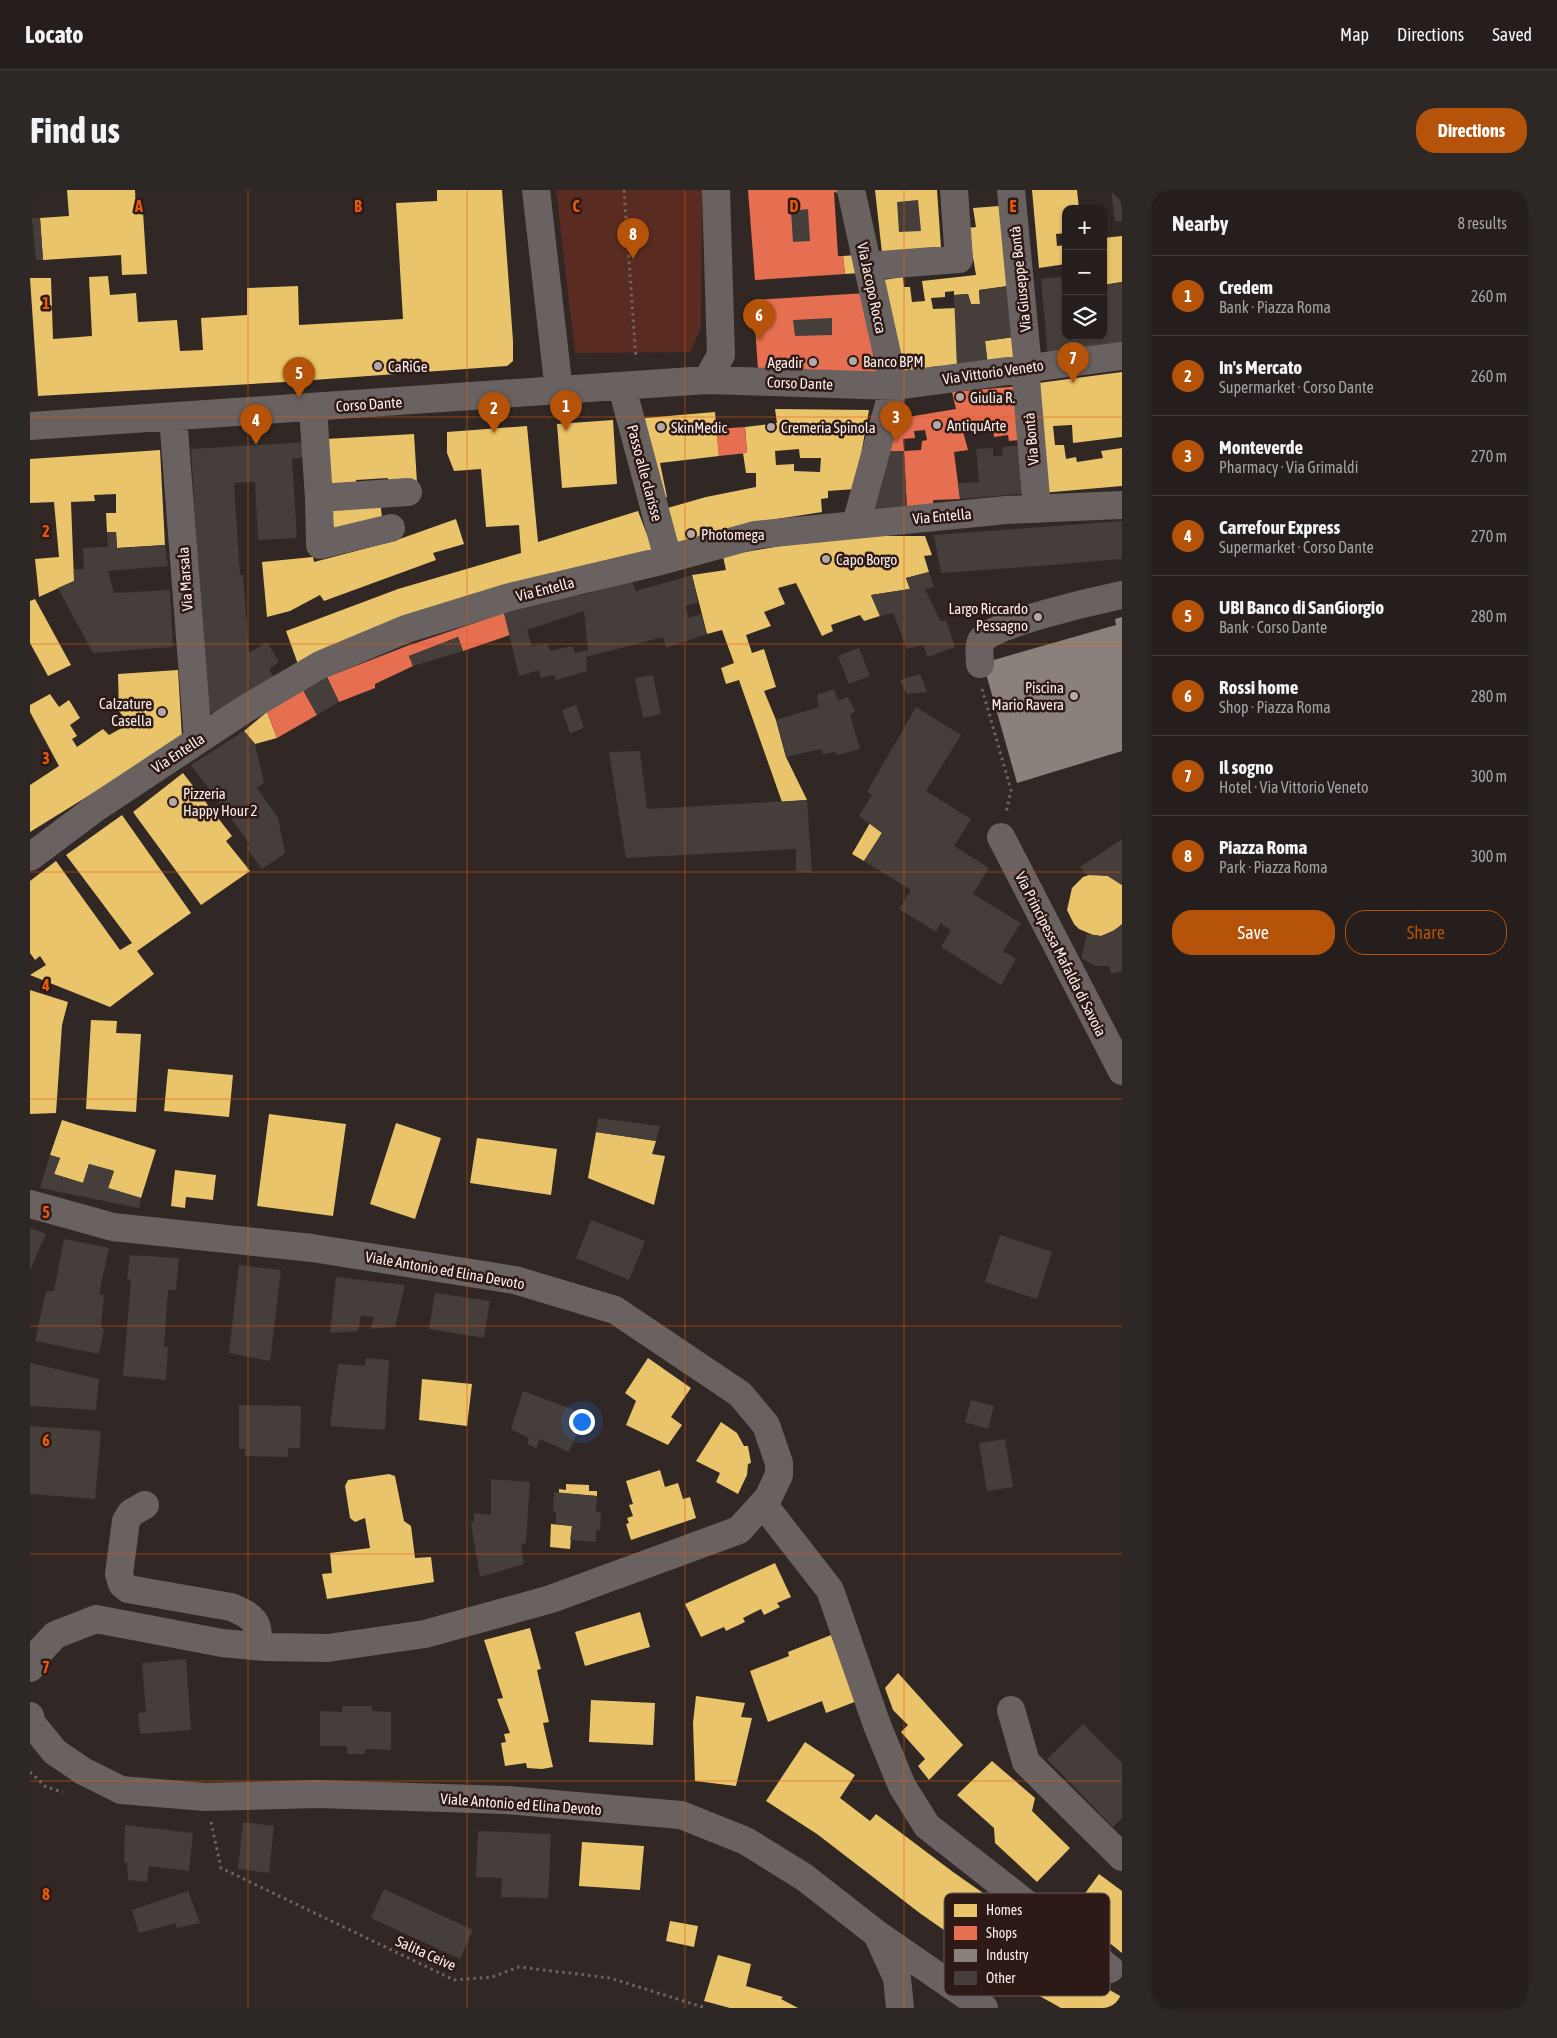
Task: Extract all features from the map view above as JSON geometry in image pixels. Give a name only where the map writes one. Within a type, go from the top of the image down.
[{"type":"street","points":[[536,190],[559,391]]},
{"type":"street","points":[[707,380],[721,355],[716,190]]},
{"type":"street","name":"Via Jacopo Rocca","points":[[850,190],[894,386]]},
{"type":"street","points":[[868,266],[960,259],[954,190]]},
{"type":"street","name":"Via Giuseppe Bontà","points":[[1011,190],[1027,368]]},
{"type":"street","name":"Via Vittorio Veneto","points":[[894,386],[1122,356]]},
{"type":"street","name":"Via Bontà","points":[[1027,368],[1037,509]]},
{"type":"street","name":"Corso Dante","points":[[30,426],[707,380],[894,386]]},
{"type":"street","name":"Passo alle clarisse","points":[[622,386],[668,559]]},
{"type":"street","points":[[856,524],[894,386]]},
{"type":"street","points":[[313,408],[320,545],[391,528]]},
{"type":"street","name":"Via Marsala","points":[[173,417],[198,740]]},
{"type":"street","points":[[319,498],[408,492]]},
{"type":"street","name":"Via Entella","points":[[30,857],[97,807],[245,709],[320,665],[406,629],[510,598],[668,559],[755,535],[856,524],[1037,509],[1122,505]]},
{"type":"street","points":[[980,664],[980,642],[988,633],[1038,616],[1122,595]]},
{"type":"street","name":"Via Principessa Mafalda di Savoia","points":[[1001,838],[1122,1071]]},
{"type":"street","name":"Viale Antonio ed Elina Devoto","points":[[30,1204],[113,1227],[312,1248],[515,1280],[615,1310],[740,1394],[766,1425],[779,1463],[779,1475],[768,1498],[739,1530],[551,1599],[424,1634],[328,1648],[257,1646],[222,1643],[96,1619],[56,1635],[32,1660],[30,1668]]},
{"type":"street","points":[[762,1504],[830,1590],[877,1725],[902,1786],[927,1826],[1013,1893]]},
{"type":"street","points":[[145,1505],[131,1513],[126,1521],[119,1574],[122,1584],[128,1589],[231,1607],[244,1612],[255,1621],[259,1634],[257,1646]]},
{"type":"street","points":[[1011,1710],[1026,1762],[1122,1857]]},
{"type":"street","name":"Viale Antonio ed Elina Devoto","points":[[30,1716],[32,1724],[55,1752],[83,1771],[121,1790],[205,1797],[318,1794],[506,1800],[681,1816],[746,1841],[763,1851],[804,1877],[877,1934],[944,1980]]},
{"type":"street","points":[[877,1934],[897,1978],[900,2008]]},
{"type":"street","name":"Viale Antonio ed Elina Devoto","points":[[967,1996],[984,2008]]},
{"type":"path","points":[[624,190],[636,362]]},
{"type":"path","points":[[980,664],[978,674],[1011,790],[1001,838]]},
{"type":"path","name":"Salita Ceive","points":[[205,1797],[220,1868],[454,1980],[492,1977],[519,1967],[610,1978],[706,2008]]},
{"type":"shaded area","points":[[556,190],[702,190],[701,328],[690,352],[575,353]]},
{"type":"building: Homes","points":[[67,190],[135,190],[136,213],[143,212],[147,274],[122,275],[121,255],[43,260],[40,218],[69,216]]},
{"type":"building: Homes","points":[[437,190],[502,190],[513,341],[513,361],[507,366],[285,382],[38,396],[30,278],[51,278],[53,339],[92,336],[89,277],[108,276],[110,295],[136,293],[138,322],[177,320],[180,351],[203,350],[201,318],[247,315],[247,288],[298,286],[299,325],[403,319],[396,203],[437,201]]},
{"type":"building: Homes","points":[[875,190],[937,190],[941,248],[882,253]]},
{"type":"building: Homes","points":[[1032,190],[1077,190],[1079,205],[1062,205],[1062,233],[1056,234],[1057,246],[1062,245],[1062,265],[1039,268]]},
{"type":"building: Homes","points":[[999,206],[1008,286],[979,290],[980,304],[971,304],[968,294],[954,295],[954,291],[945,292],[945,297],[931,298],[933,309],[956,308],[957,366],[937,366],[901,373],[876,281],[903,277],[904,287],[910,287],[912,302],[925,301],[922,281],[976,275],[968,228],[976,227],[973,208]]},
{"type":"building: Homes","points":[[1122,236],[1122,282],[1107,284],[1107,238]]},
{"type":"building: Homes","points":[[856,255],[861,273],[845,274],[843,256]]},
{"type":"building: Homes","points":[[1014,337],[1017,361],[988,366],[985,341]]},
{"type":"building: Homes","points":[[1122,372],[1122,437],[1073,443],[1072,425],[1053,426],[1055,445],[1064,445],[1066,459],[1076,457],[1077,462],[1103,458],[1101,451],[1122,448],[1122,486],[1041,493],[1031,384]]},
{"type":"building: Homes","points":[[775,409],[869,410],[855,489],[828,491],[828,498],[821,499],[822,512],[745,524],[676,546],[664,509],[706,497],[756,487],[756,473],[746,473],[743,453],[747,453],[745,427],[777,423]],"holes":[[[799,449],[800,458],[821,458],[820,472],[794,471],[794,464],[776,465],[775,451]]]},
{"type":"building: Homes","points":[[715,412],[719,456],[660,463],[667,497],[658,500],[648,455],[645,418]]},
{"type":"building: Homes","points":[[613,420],[617,484],[562,488],[557,424]]},
{"type":"building: Homes","points":[[527,426],[538,542],[638,511],[654,553],[299,667],[286,631],[398,589],[521,553],[519,525],[486,527],[481,469],[454,471],[447,453],[447,432]]},
{"type":"building: Homes","points":[[414,434],[417,483],[388,485],[388,478],[356,480],[356,487],[329,489],[326,439]]},
{"type":"building: Homes","points":[[160,450],[165,545],[117,548],[116,532],[107,532],[106,513],[116,513],[116,494],[94,495],[95,501],[71,502],[74,581],[39,597],[35,559],[59,557],[54,502],[30,503],[30,459]]},
{"type":"building: Homes","points":[[380,501],[382,517],[334,528],[330,505]]},
{"type":"building: Homes","points":[[456,519],[464,544],[433,553],[436,560],[324,601],[320,595],[290,611],[267,617],[262,562],[313,557],[314,562],[394,541]]},
{"type":"building: Homes","points":[[872,536],[925,536],[932,555],[924,556],[929,572],[906,578],[910,589],[871,595],[880,616],[864,621],[860,615],[831,625],[833,631],[822,636],[796,583],[778,588],[785,604],[764,612],[771,626],[746,635],[752,653],[764,649],[776,687],[764,691],[776,720],[786,757],[807,800],[782,802],[739,680],[726,684],[721,668],[734,663],[722,630],[707,634],[692,575],[726,570],[723,556],[780,546]]},
{"type":"building: Homes","points":[[35,599],[71,665],[48,676],[30,643],[30,601]]},
{"type":"building: Homes","points":[[178,670],[182,738],[30,832],[30,785],[59,766],[30,712],[30,705],[50,694],[59,707],[69,700],[80,718],[70,725],[77,736],[72,739],[77,747],[103,729],[109,735],[129,724],[119,711],[118,674]]},
{"type":"building: Homes","points":[[267,712],[277,738],[255,744],[244,731]]},
{"type":"building: Homes","points":[[183,773],[232,836],[226,841],[250,871],[201,905],[133,812]]},
{"type":"building: Homes","points":[[122,815],[191,913],[137,951],[154,974],[110,1007],[30,975],[46,965],[40,956],[35,960],[30,953],[30,881],[56,861],[120,950],[132,943],[66,855]]},
{"type":"building: Homes","points":[[870,823],[882,833],[864,861],[852,854]]},
{"type":"building: Homes","points":[[1092,874],[1108,876],[1122,885],[1122,924],[1115,930],[1101,936],[1079,929],[1074,924],[1067,910],[1072,888],[1083,877]]},
{"type":"building: Homes","points":[[30,990],[68,1002],[62,1025],[56,1113],[30,1114]]},
{"type":"building: Homes","points":[[91,1020],[117,1021],[116,1033],[141,1034],[136,1112],[86,1109]]},
{"type":"building: Homes","points":[[168,1069],[233,1075],[229,1117],[164,1111]]},
{"type":"building: Homes","points":[[269,1114],[346,1124],[333,1216],[257,1206]]},
{"type":"building: Homes","points":[[62,1120],[156,1150],[141,1198],[108,1188],[114,1171],[89,1164],[83,1183],[54,1174],[60,1158],[50,1155]]},
{"type":"building: Homes","points":[[396,1123],[441,1138],[415,1219],[370,1204]]},
{"type":"building: Homes","points":[[596,1132],[656,1141],[652,1154],[665,1156],[654,1205],[588,1178]]},
{"type":"building: Homes","points":[[477,1138],[557,1149],[551,1195],[470,1183]]},
{"type":"building: Homes","points":[[175,1170],[216,1175],[213,1200],[186,1197],[185,1208],[171,1206]]},
{"type":"building: Homes","points":[[648,1358],[691,1388],[671,1417],[682,1425],[668,1445],[626,1425],[636,1401],[625,1393]]},
{"type":"building: Homes","points":[[422,1379],[472,1384],[467,1426],[419,1420]]},
{"type":"building: Homes","points":[[721,1422],[737,1433],[744,1446],[748,1446],[751,1463],[748,1464],[747,1475],[738,1494],[716,1482],[720,1473],[696,1461]]},
{"type":"building: Homes","points":[[660,1470],[665,1487],[678,1483],[683,1499],[690,1497],[696,1518],[631,1540],[626,1524],[629,1523],[627,1518],[633,1516],[629,1505],[633,1504],[626,1481]]},
{"type":"building: Homes","points":[[389,1474],[395,1476],[404,1521],[411,1526],[415,1558],[431,1557],[434,1582],[327,1599],[322,1574],[332,1573],[330,1553],[370,1548],[365,1518],[355,1522],[350,1518],[345,1486],[348,1480]]},
{"type":"building: Homes","points":[[566,1484],[589,1485],[589,1491],[597,1491],[597,1496],[559,1493],[559,1489],[566,1490]]},
{"type":"building: Homes","points":[[551,1524],[572,1526],[570,1549],[550,1547]]},
{"type":"building: Homes","points":[[775,1563],[791,1597],[777,1603],[780,1607],[764,1615],[761,1609],[743,1618],[745,1622],[726,1631],[724,1627],[701,1637],[685,1604]]},
{"type":"building: Homes","points":[[640,1612],[650,1647],[585,1666],[575,1632]]},
{"type":"building: Homes","points":[[530,1628],[541,1669],[537,1670],[549,1722],[543,1723],[553,1767],[542,1769],[527,1768],[526,1763],[505,1766],[501,1743],[506,1742],[504,1734],[510,1733],[497,1699],[503,1698],[484,1640]]},
{"type":"building: Homes","points":[[831,1635],[857,1701],[826,1713],[822,1701],[768,1722],[750,1671],[789,1656],[788,1652]]},
{"type":"building: Homes","points":[[898,1673],[963,1745],[929,1780],[918,1766],[925,1759],[901,1732],[908,1725],[893,1710],[885,1688]]},
{"type":"building: Homes","points":[[696,1696],[745,1703],[741,1717],[752,1718],[736,1786],[695,1781],[693,1723]]},
{"type":"building: Homes","points":[[591,1700],[655,1703],[653,1745],[589,1742]]},
{"type":"building: Homes","points":[[805,1742],[855,1775],[840,1798],[870,1821],[876,1814],[983,1893],[944,1893],[944,1930],[817,1834],[766,1801]]},
{"type":"building: Homes","points":[[992,1761],[1035,1798],[1032,1811],[1070,1848],[1037,1882],[995,1843],[994,1828],[957,1795]]},
{"type":"building: Homes","points":[[582,1842],[644,1846],[640,1890],[579,1886]]},
{"type":"building: Homes","points":[[1099,1874],[1122,1891],[1122,1953],[1110,1943],[1110,1893],[1085,1893]]},
{"type":"building: Homes","points":[[670,1921],[698,1926],[694,1947],[666,1941]]},
{"type":"building: Homes","points":[[718,1955],[751,1964],[746,1986],[783,1997],[781,1999],[798,2008],[730,2008],[704,2001]]},
{"type":"building: Homes","points":[[1110,1990],[1122,1997],[1122,2008],[1061,2008],[1040,1996],[1110,1996]]},
{"type":"building: Shops","points":[[748,190],[838,190],[838,193],[834,192],[838,256],[843,256],[845,274],[755,280]]},
{"type":"building: Shops","points":[[866,293],[882,372],[758,369],[753,300]]},
{"type":"building: Shops","points":[[1021,386],[1026,439],[1009,441],[1008,435],[994,437],[992,423],[962,428],[968,450],[954,452],[960,499],[933,500],[934,511],[907,511],[904,451],[886,451],[892,430],[903,432],[902,418],[956,409],[952,392]],"holes":[[[925,430],[927,440],[922,441],[921,450],[904,451],[903,439],[915,438],[914,431]]]},
{"type":"building: Shops","points":[[745,427],[747,453],[719,456],[716,429]]},
{"type":"building: Shops","points":[[504,613],[510,635],[463,651],[458,637],[409,656],[413,666],[375,684],[375,688],[339,702],[327,677],[407,646]]},
{"type":"building: Shops","points":[[303,690],[317,715],[277,738],[267,712]]},
{"type":"building: Industry","points":[[1122,617],[1122,751],[1017,783],[983,663],[1116,625],[1115,619]]},
{"type":"building: Other","points":[[1111,190],[1122,190],[1122,221],[1115,222]]},
{"type":"building: Other","points":[[918,200],[921,231],[899,232],[897,202]]},
{"type":"building: Other","points":[[808,209],[810,241],[793,242],[791,211]]},
{"type":"building: Other","points":[[32,218],[40,218],[43,260],[36,260]]},
{"type":"building: Other","points":[[1062,276],[1062,340],[1107,340],[1107,284],[1122,282],[1122,348],[1048,358],[1041,279]]},
{"type":"building: Other","points":[[1008,286],[1014,337],[985,341],[988,366],[957,366],[954,295],[968,294],[971,304],[980,304],[979,290]]},
{"type":"building: Other","points":[[832,318],[832,335],[795,336],[793,320]]},
{"type":"building: Other","points":[[308,442],[309,457],[292,459],[297,538],[258,540],[255,482],[234,483],[240,575],[243,575],[249,653],[267,642],[279,662],[269,669],[277,682],[219,716],[207,711],[191,449]]},
{"type":"building: Other","points":[[1027,445],[1029,493],[960,499],[958,483],[979,482],[976,449],[993,448],[993,456],[1003,456],[1002,447]]},
{"type":"building: Other","points":[[886,451],[904,451],[907,511],[868,513]]},
{"type":"building: Other","points":[[1122,521],[1122,559],[1051,565],[941,573],[934,535]]},
{"type":"building: Other","points":[[107,532],[116,532],[117,548],[165,545],[168,566],[108,571],[114,593],[170,590],[173,647],[93,653],[58,588],[74,581],[74,569],[84,569],[83,548],[108,547]]},
{"type":"building: Other","points":[[929,572],[934,587],[925,589],[941,622],[946,620],[955,647],[928,657],[923,645],[907,649],[893,613],[880,616],[871,595],[910,589],[906,578]]},
{"type":"building: Other","points":[[692,575],[698,603],[685,606],[689,618],[701,614],[707,634],[666,648],[663,637],[586,657],[587,671],[556,680],[554,675],[541,678],[539,670],[519,676],[504,613],[557,597],[582,595],[632,581],[636,591]],"holes":[[[584,611],[588,650],[575,653],[572,646],[551,651],[547,644],[532,646],[527,630]]]},
{"type":"building: Other","points":[[458,637],[463,651],[413,666],[409,656]]},
{"type":"building: Other","points":[[859,648],[870,676],[849,684],[838,656]]},
{"type":"building: Other","points":[[920,674],[927,692],[907,694],[900,680]]},
{"type":"building: Other","points":[[653,675],[661,714],[643,718],[635,678]]},
{"type":"building: Other","points":[[327,677],[339,702],[317,715],[303,690]]},
{"type":"building: Other","points":[[834,689],[838,701],[848,697],[855,711],[850,715],[860,749],[837,755],[836,752],[823,754],[821,749],[786,757],[776,720],[819,707],[817,695]]},
{"type":"building: Other","points":[[576,705],[584,728],[570,733],[562,710]]},
{"type":"building: Other","points":[[916,707],[961,735],[926,791],[971,819],[954,846],[989,868],[973,894],[1021,923],[1003,951],[1016,959],[1001,985],[941,947],[951,930],[940,923],[936,932],[899,909],[911,890],[864,861],[882,833],[859,816],[872,795],[867,792]]},
{"type":"building: Other","points":[[244,731],[255,744],[264,783],[257,788],[278,818],[285,853],[262,869],[246,847],[250,844],[191,765]]},
{"type":"building: Other","points":[[640,751],[647,809],[807,800],[812,873],[796,871],[796,849],[626,858],[609,752]]},
{"type":"building: Other","points":[[1122,839],[1122,885],[1108,876],[1087,875],[1080,867]]},
{"type":"building: Other","points":[[1122,925],[1122,971],[1111,974],[1109,966],[1095,966],[1081,958],[1087,934],[1101,936]]},
{"type":"building: Other","points":[[598,1118],[660,1126],[656,1141],[596,1132]]},
{"type":"building: Other","points":[[50,1155],[60,1158],[54,1174],[83,1183],[89,1164],[114,1171],[108,1188],[141,1198],[139,1208],[40,1188]]},
{"type":"building: Other","points":[[591,1220],[645,1241],[629,1280],[576,1258]]},
{"type":"building: Other","points":[[30,1228],[46,1234],[30,1270]]},
{"type":"building: Other","points":[[1000,1235],[1052,1252],[1037,1299],[985,1282]]},
{"type":"building: Other","points":[[64,1239],[109,1248],[99,1294],[104,1295],[101,1326],[104,1330],[99,1354],[35,1341],[46,1291],[54,1291]]},
{"type":"building: Other","points":[[130,1255],[179,1258],[176,1290],[168,1290],[164,1347],[168,1347],[166,1380],[123,1376],[131,1280],[127,1279]]},
{"type":"building: Other","points":[[239,1265],[281,1270],[270,1361],[229,1353]]},
{"type":"building: Other","points":[[336,1277],[405,1285],[395,1327],[370,1329],[374,1317],[361,1316],[358,1331],[330,1333]]},
{"type":"building: Other","points":[[435,1293],[490,1301],[484,1338],[429,1329]]},
{"type":"building: Other","points":[[366,1358],[389,1360],[385,1430],[330,1426],[338,1364],[365,1366]]},
{"type":"building: Other","points":[[30,1363],[99,1379],[96,1410],[30,1406]]},
{"type":"building: Other","points":[[523,1391],[585,1414],[569,1452],[540,1439],[536,1448],[527,1444],[529,1438],[511,1429]]},
{"type":"building: Other","points":[[971,1400],[994,1406],[988,1429],[965,1422]]},
{"type":"building: Other","points":[[239,1405],[301,1406],[300,1448],[288,1448],[288,1457],[245,1456],[245,1449],[239,1449]]},
{"type":"building: Other","points":[[30,1426],[101,1431],[95,1499],[30,1494]]},
{"type":"building: Other","points":[[1005,1439],[1013,1487],[987,1491],[979,1443]]},
{"type":"building: Other","points":[[491,1479],[530,1482],[526,1542],[521,1545],[524,1564],[480,1577],[471,1523],[474,1521],[474,1513],[491,1515]]},
{"type":"building: Other","points":[[554,1492],[597,1496],[596,1512],[601,1512],[600,1530],[596,1530],[596,1542],[570,1540],[572,1526],[556,1524],[556,1512],[553,1512]]},
{"type":"building: Other","points":[[186,1659],[191,1730],[140,1734],[138,1713],[146,1712],[142,1663]]},
{"type":"building: Other","points":[[342,1706],[372,1706],[372,1711],[391,1712],[391,1750],[365,1749],[365,1754],[347,1754],[347,1746],[320,1746],[320,1711],[342,1712]]},
{"type":"building: Other","points":[[1083,1724],[1122,1763],[1122,1818],[1113,1827],[1047,1759]]},
{"type":"building: Other","points":[[243,1822],[274,1826],[269,1873],[238,1869]]},
{"type":"building: Other","points":[[125,1825],[193,1833],[189,1871],[149,1866],[147,1882],[128,1880],[127,1863],[124,1862]]},
{"type":"building: Other","points":[[478,1831],[551,1834],[548,1898],[501,1897],[502,1878],[476,1877]]},
{"type":"building: Other","points":[[384,1889],[473,1930],[460,1959],[371,1918]]},
{"type":"building: Other","points":[[188,1891],[200,1923],[177,1928],[175,1923],[139,1933],[132,1910]]},
{"type":"place","name":"Piazza Roma","points":[[633,259]]},
{"type":"place","name":"Rossi home","points":[[759,340]]},
{"type":"place","name":"Banco BPM","points":[[853,361]]},
{"type":"place","name":"Agadir","points":[[813,362]]},
{"type":"place","name":"CaRiGe","points":[[378,366]]},
{"type":"place","name":"Il sogno","points":[[1073,383]]},
{"type":"place","name":"Giulia R.","points":[[960,397]]},
{"type":"place","name":"UBI Banco di SanGiorgio","points":[[299,398]]},
{"type":"place","name":"AntiquArte","points":[[937,425]]},
{"type":"place","name":"SkinMedic","points":[[661,427]]},
{"type":"place","name":"Cremeria Spinola","points":[[771,427]]},
{"type":"place","name":"Credem","points":[[566,431]]},
{"type":"place","name":"In's Mercato","points":[[494,433]]},
{"type":"place","name":"Monteverde","points":[[896,442]]},
{"type":"place","name":"Carrefour Express","points":[[256,445]]},
{"type":"place","name":"Photomega","points":[[691,534]]},
{"type":"place","name":"Capo Borgo","points":[[826,559]]},
{"type":"place","name":"Largo Riccardo Pessagno","points":[[1038,617]]},
{"type":"place","name":"Piscina Mario Ravera","points":[[1074,696]]},
{"type":"place","name":"Calzature Casella","points":[[162,712]]},
{"type":"place","name":"Pizzeria Happy Hour 2","points":[[173,802]]}]
